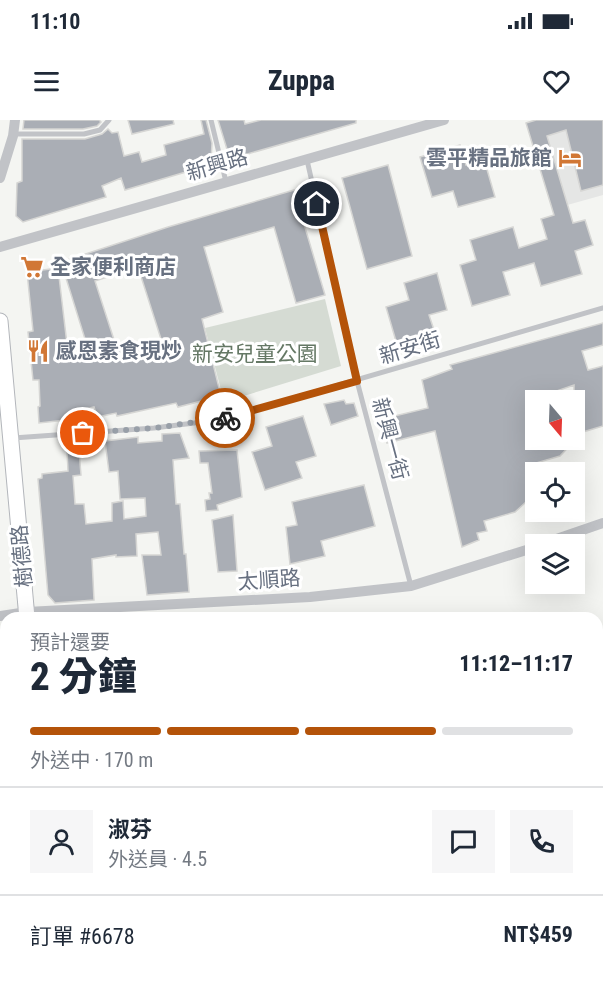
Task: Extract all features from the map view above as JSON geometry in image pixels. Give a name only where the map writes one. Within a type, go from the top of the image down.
[{"type":"street","points":[[0,178],[14,134],[15,120]]},
{"type":"street","name":"新興路","points":[[0,247],[444,120]]},
{"type":"street","name":"樹德路","points":[[0,321],[27,612]]},
{"type":"street","points":[[571,534],[603,523]]},
{"type":"street","name":"太順路","points":[[74,612],[310,597],[411,586],[525,550]]},
{"type":"lane","points":[[14,134],[84,134],[100,130],[109,120]]},
{"type":"lane","points":[[211,120],[226,182]]},
{"type":"lane","name":"新興一街","points":[[307,160],[357,381],[411,586]]},
{"type":"lane","name":"新安街","points":[[11,438],[154,428],[218,420],[603,308]]},
{"type":"shaded area","name":"雲平精品旅館","points":[[603,120],[603,195],[553,209],[526,122]]},
{"type":"green space","name":"新安兒童公園","points":[[325,299],[341,366],[224,402],[205,328]]},
{"type":"building","points":[[24,120],[99,120],[101,122],[97,126],[83,129],[23,129]]},
{"type":"building","points":[[128,120],[173,120],[174,124],[132,134]]},
{"type":"building","points":[[201,120],[206,120],[212,143],[211,161],[206,166],[125,190],[121,178],[102,186],[106,197],[23,222],[16,216],[17,183],[22,181],[22,139],[85,139],[102,134],[108,129],[112,133],[118,132],[124,156],[139,152],[142,162],[166,155],[164,145],[204,134]]},
{"type":"building","points":[[218,120],[244,120],[245,124],[261,120],[356,120],[356,123],[230,159]]},
{"type":"building","points":[[536,120],[603,120],[603,185],[581,191],[566,130],[547,136],[573,223],[585,220],[593,245],[575,251],[582,274],[541,286],[534,263],[503,272],[510,295],[472,306],[460,265],[476,260],[470,240],[513,227],[519,248],[547,239],[541,219],[554,215],[526,123]]},
{"type":"building","points":[[460,145],[466,165],[484,159],[495,197],[458,207],[453,191],[432,197],[420,157]]},
{"type":"building","points":[[388,165],[412,256],[367,269],[342,178]]},
{"type":"building","points":[[294,190],[325,295],[296,303],[274,227],[204,247],[223,312],[202,319],[221,396],[178,407],[176,403],[117,416],[116,413],[97,417],[94,407],[74,412],[75,419],[39,423],[39,380],[33,380],[28,332],[33,331],[27,272],[58,268],[69,361],[90,355],[61,262],[168,227]],"holes":[[[138,267],[161,339],[117,349],[95,281]]]},
{"type":"building","points":[[437,273],[447,310],[429,315],[436,336],[398,348],[386,307],[409,300],[404,283]]},
{"type":"building","points":[[603,323],[603,345],[582,351],[588,370],[603,366],[603,426],[585,431],[585,390],[574,390],[574,385],[559,390],[525,390],[525,450],[566,450],[560,456],[539,462],[525,462],[525,503],[515,512],[484,521],[487,531],[477,533],[479,540],[462,547],[435,431],[387,443],[382,419],[428,408],[422,380],[452,369],[450,365]]},
{"type":"building","points":[[344,400],[346,404],[354,403],[358,416],[331,425],[324,404]]},
{"type":"building","points":[[303,416],[316,456],[296,462],[302,478],[265,490],[252,452],[272,446],[266,427]]},
{"type":"building","points":[[180,433],[189,458],[173,460],[176,504],[180,504],[189,592],[147,595],[142,555],[161,555],[158,532],[136,534],[137,556],[116,557],[116,555],[92,559],[94,600],[55,603],[48,595],[38,479],[42,478],[42,474],[68,471],[67,451],[79,450],[81,475],[73,476],[75,504],[84,504],[86,524],[112,521],[112,503],[123,501],[124,519],[146,516],[145,498],[120,499],[118,471],[109,472],[105,441],[138,437],[138,443],[162,441],[162,434]]},
{"type":"building","points":[[237,450],[242,497],[217,505],[218,510],[206,511],[205,500],[210,499],[209,493],[212,493],[208,463],[200,463],[199,451]]},
{"type":"building","points":[[364,485],[375,526],[321,541],[325,556],[290,564],[286,527],[297,525],[292,502]]},
{"type":"building","points":[[233,515],[237,571],[218,572],[212,520]]},
{"type":"way so far","points":[[83,433],[154,428],[225,418]]},
{"type":"place","name":"雲平精品旅館","points":[[570,158]]},
{"type":"place","name":"全家便利商店","points":[[32,267]]},
{"type":"place","name":"感恩素食現炒","points":[[38,351]]},
{"type":"route","points":[[225,418],[357,381],[317,204]]}]
